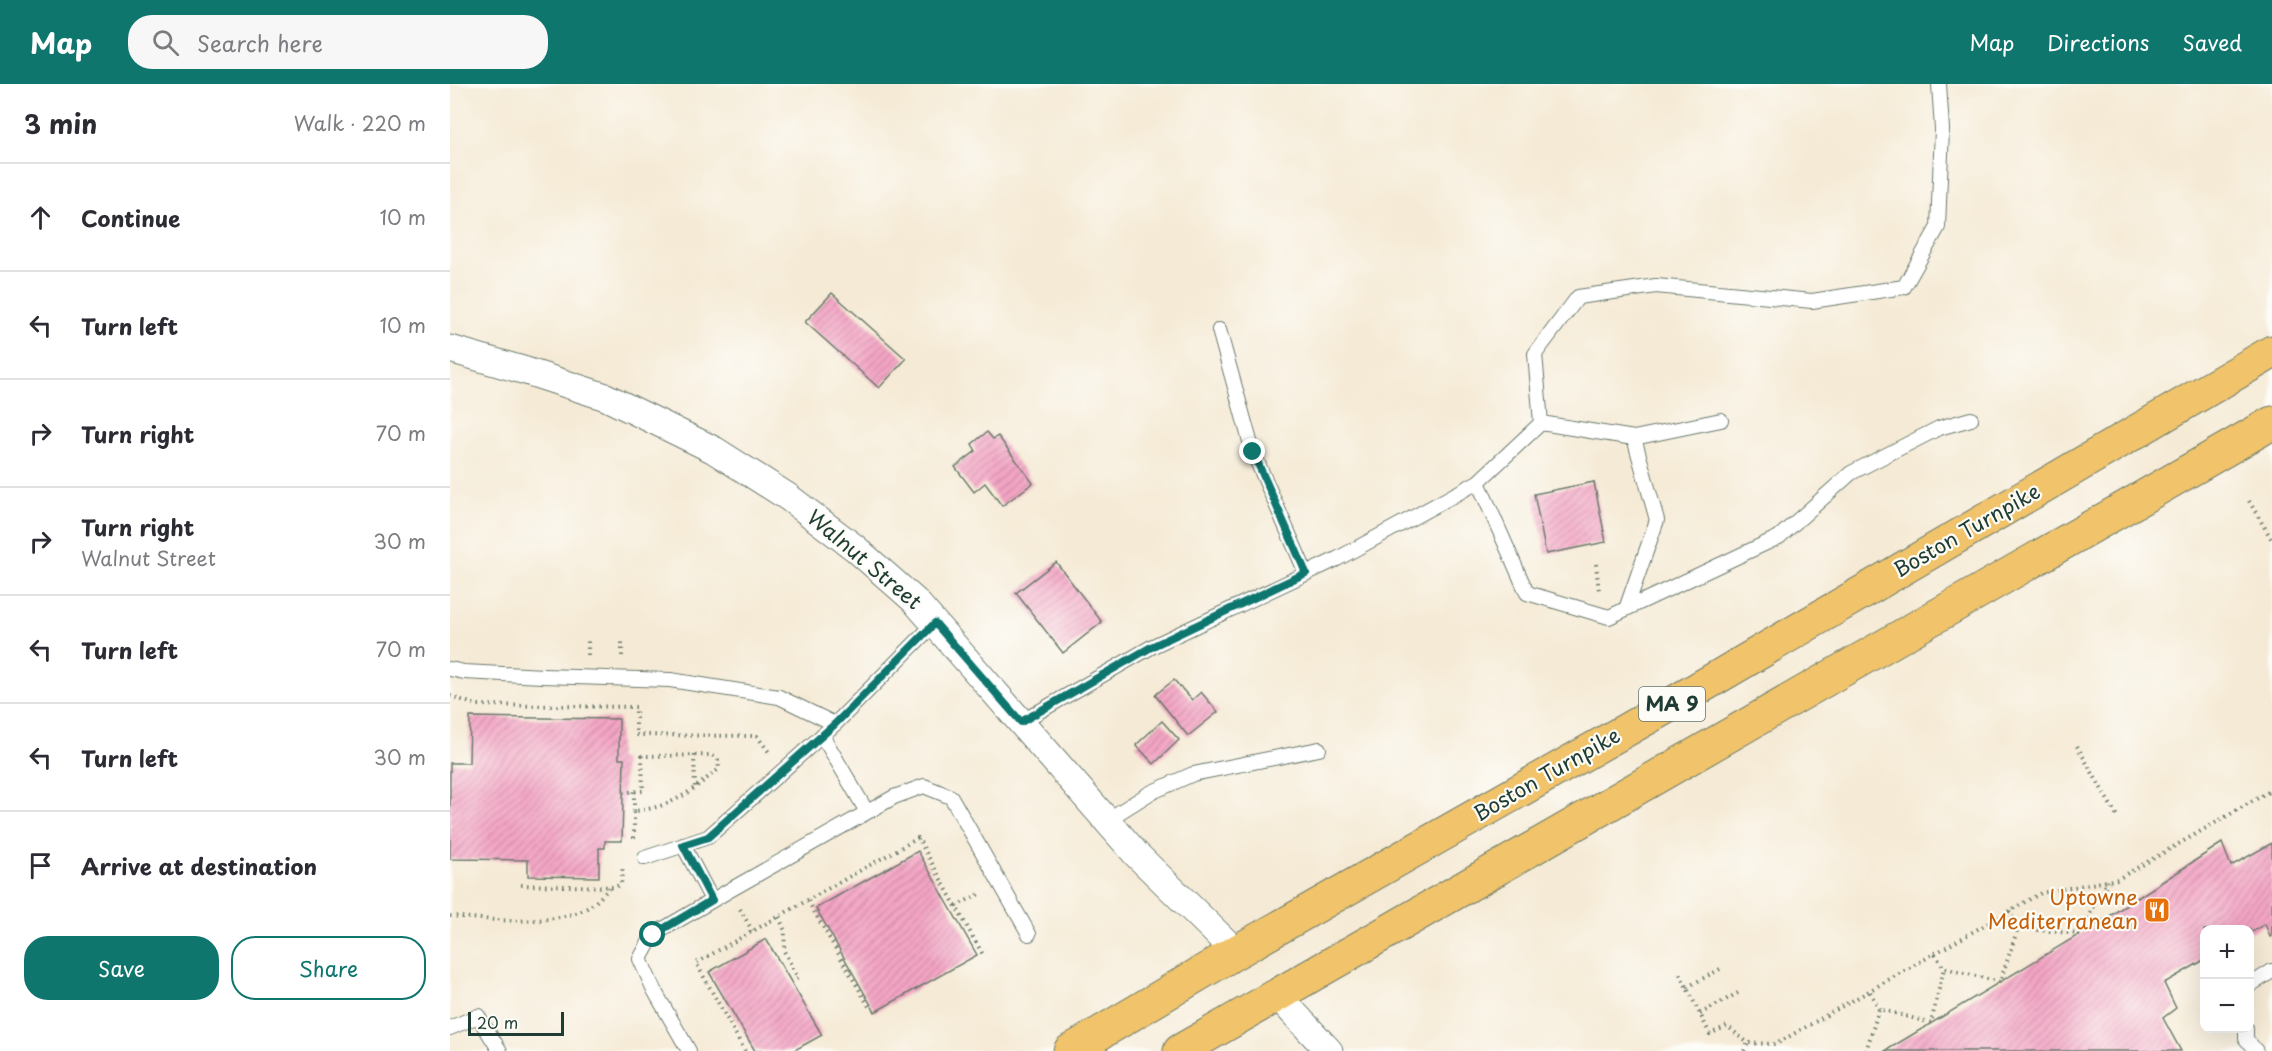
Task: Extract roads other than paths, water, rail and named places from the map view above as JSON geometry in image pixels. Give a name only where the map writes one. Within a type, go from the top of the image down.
[{"type":"highway","name":"Boston Turnpike","points":[[1070,1051],[1236,952],[1670,705],[2272,352]]},
{"type":"highway","name":"MA 9","points":[[1180,1051],[2272,423]]},
{"type":"street","name":"Walnut Street","points":[[452,354],[526,371],[606,397],[714,450],[788,497],[855,548],[915,601],[1136,854],[1236,952]]},
{"type":"street","points":[[1278,996],[1329,1051]]},
{"type":"lane","points":[[1541,423],[1535,354],[1578,297],[1656,286],[1812,301],[1904,287],[1938,227],[1942,129],[1939,84]]},
{"type":"lane","points":[[1219,330],[1253,452],[1306,573]]},
{"type":"lane","points":[[1478,482],[1527,593],[1609,617],[1779,537],[1851,472],[1939,428],[1971,419]]},
{"type":"lane","points":[[1541,423],[1634,438],[1721,420]]},
{"type":"lane","points":[[1021,722],[1153,646],[1337,559],[1478,482],[1541,423]]},
{"type":"lane","points":[[1626,609],[1657,520],[1634,438]]},
{"type":"lane","points":[[645,858],[708,837],[835,724],[935,623]]},
{"type":"lane","points":[[450,669],[464,672],[543,676],[670,680],[779,697],[835,724]]},
{"type":"lane","points":[[822,735],[867,812]]},
{"type":"lane","points":[[1107,820],[1150,793],[1193,774],[1319,749]]},
{"type":"lane","points":[[689,1051],[654,990],[640,959],[653,935],[894,797],[924,786],[951,797],[1029,933]]},
{"type":"lane","points":[[683,845],[712,900]]},
{"type":"lane","points":[[2254,982],[2272,971]]},
{"type":"lane","points":[[450,1028],[478,1016],[500,1051]]},
{"type":"lane","points":[[2246,1033],[2246,1039],[2256,1051]]},
{"type":"place","name":"Uptowne Mediterranean","points":[[2157,910]]}]
